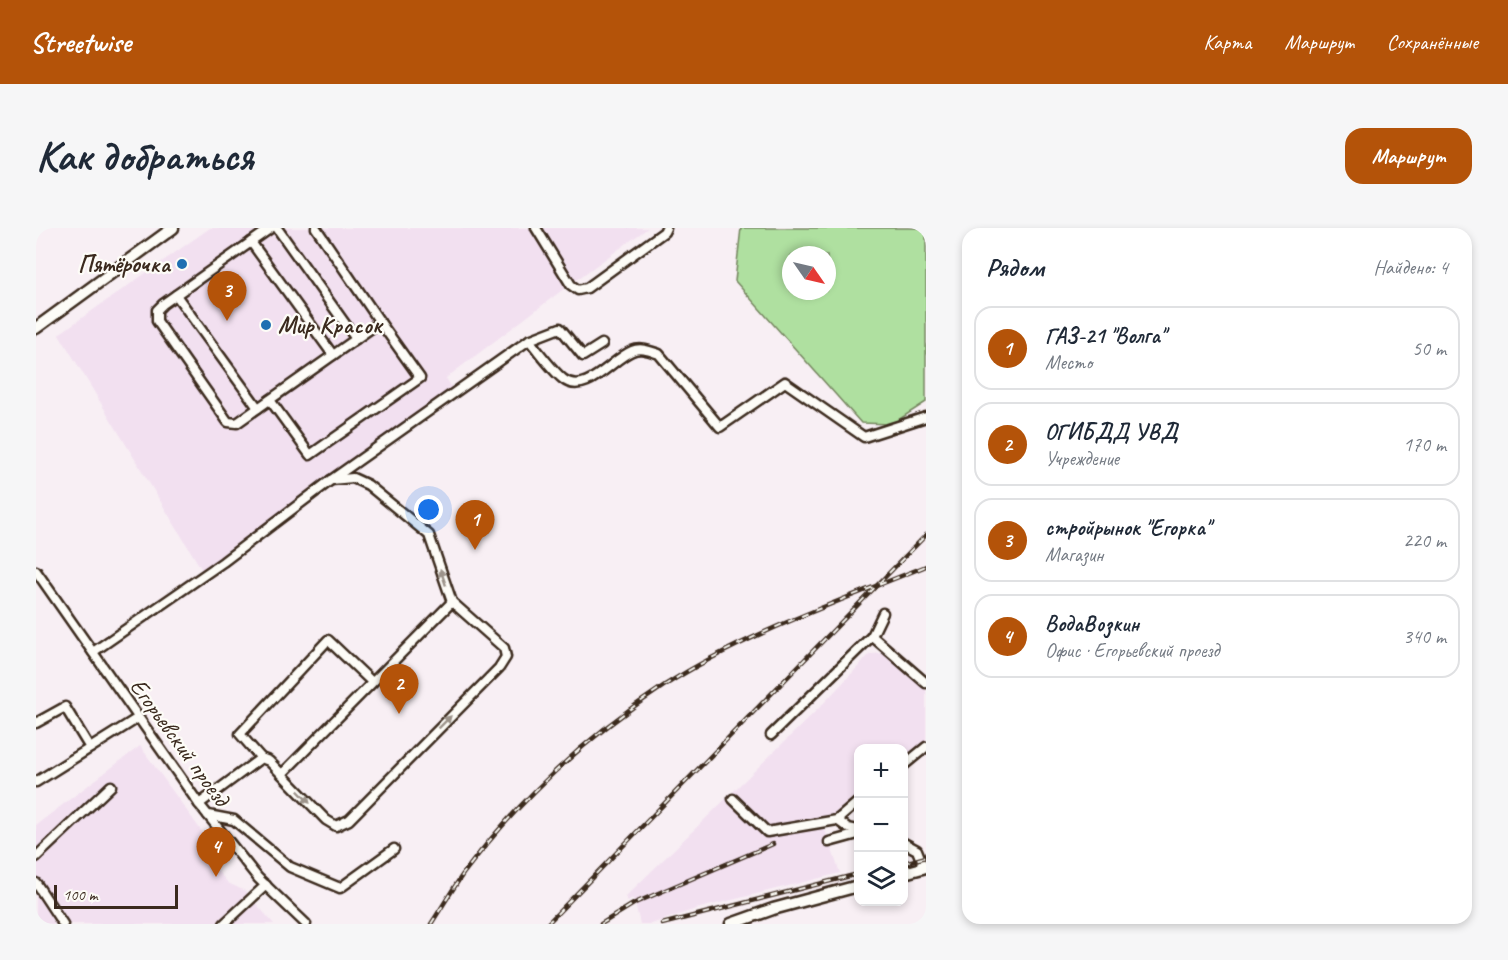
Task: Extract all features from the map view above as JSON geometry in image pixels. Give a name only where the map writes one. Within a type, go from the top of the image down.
[{"type":"main road","points":[[36,328],[173,228]]},
{"type":"main road","points":[[908,872],[925,867]]},
{"type":"main road","points":[[731,924],[773,909],[854,887]]},
{"type":"street","points":[[271,228],[157,310],[157,321],[228,422],[237,423],[380,322]]},
{"type":"street","points":[[277,228],[356,339]]},
{"type":"street","points":[[270,400],[310,455],[420,378],[316,228]]},
{"type":"street","points":[[536,228],[571,285],[578,290],[587,288],[664,232],[666,228]]},
{"type":"street","points":[[251,242],[333,355]]},
{"type":"street","points":[[176,295],[258,408]]},
{"type":"street","points":[[93,652],[223,562],[318,494],[331,480],[529,340],[560,328],[583,356],[602,344]]},
{"type":"street","points":[[529,340],[564,380],[574,385],[585,383],[632,351],[646,349],[659,354],[720,427],[785,381],[864,437],[926,417]]},
{"type":"street","points":[[331,480],[352,477],[368,484],[429,535],[452,602],[504,648],[506,657],[499,668],[349,820],[336,826],[326,820],[269,761],[261,758],[240,734],[328,640],[372,682]]},
{"type":"street","name":"Егорьевский проезд","points":[[36,572],[199,804],[266,885],[306,924]]},
{"type":"street","points":[[282,774],[452,602]]},
{"type":"street","points":[[771,735],[872,636],[883,613]]},
{"type":"street","points":[[872,636],[926,683]]},
{"type":"street","points":[[36,723],[65,707],[90,748]]},
{"type":"street","points":[[36,782],[138,718]]},
{"type":"street","points":[[908,761],[926,747]]},
{"type":"street","points":[[199,804],[261,758]]},
{"type":"street","points":[[36,857],[111,786]]},
{"type":"street","points":[[733,799],[767,832],[837,820],[854,805]]},
{"type":"street","points":[[208,815],[234,820],[290,867],[340,888],[394,849]]},
{"type":"street","points":[[837,820],[854,830]]},
{"type":"street","points":[[829,842],[854,833]]},
{"type":"street","points":[[922,848],[925,867]]},
{"type":"street","points":[[36,883],[63,924]]},
{"type":"street","points":[[224,924],[266,885]]},
{"type":"shaded area","points":[[210,228],[648,228],[446,378],[454,391],[255,530],[202,570],[59,334]]},
{"type":"shaded area","points":[[886,653],[926,688],[926,741],[908,756],[908,744],[854,744],[854,798],[823,824],[840,873],[696,909],[651,924],[640,924],[635,903],[632,898],[628,901],[625,897],[820,707],[870,654]]},
{"type":"shaded area","points":[[140,746],[208,840],[208,860],[228,883],[245,891],[274,924],[36,924],[36,825]]},
{"type":"green space","points":[[741,228],[926,228],[926,402],[892,424],[861,423],[735,281]]},
{"type":"railway","points":[[547,924],[926,535]]},
{"type":"railway","points":[[431,924],[463,874],[507,820],[556,771],[636,705],[696,667],[760,634],[926,566]]},
{"type":"railway","points":[[601,924],[635,903],[773,844]]},
{"type":"railway","points":[[908,862],[926,857]]},
{"type":"railway","points":[[662,924],[854,875]]},
{"type":"place","name":"Пятёрочка","points":[[182,264]]},
{"type":"place","name":"стройрынок \"Егорка\"","points":[[227,321]]},
{"type":"place","name":"Мир Красок","points":[[266,325]]},
{"type":"place","name":"ГАЗ-21 \"Волга\"","points":[[475,550]]},
{"type":"place","name":"ОГИБДД УВД","points":[[399,714]]},
{"type":"place","name":"ВодаВозкин","points":[[216,877]]}]
